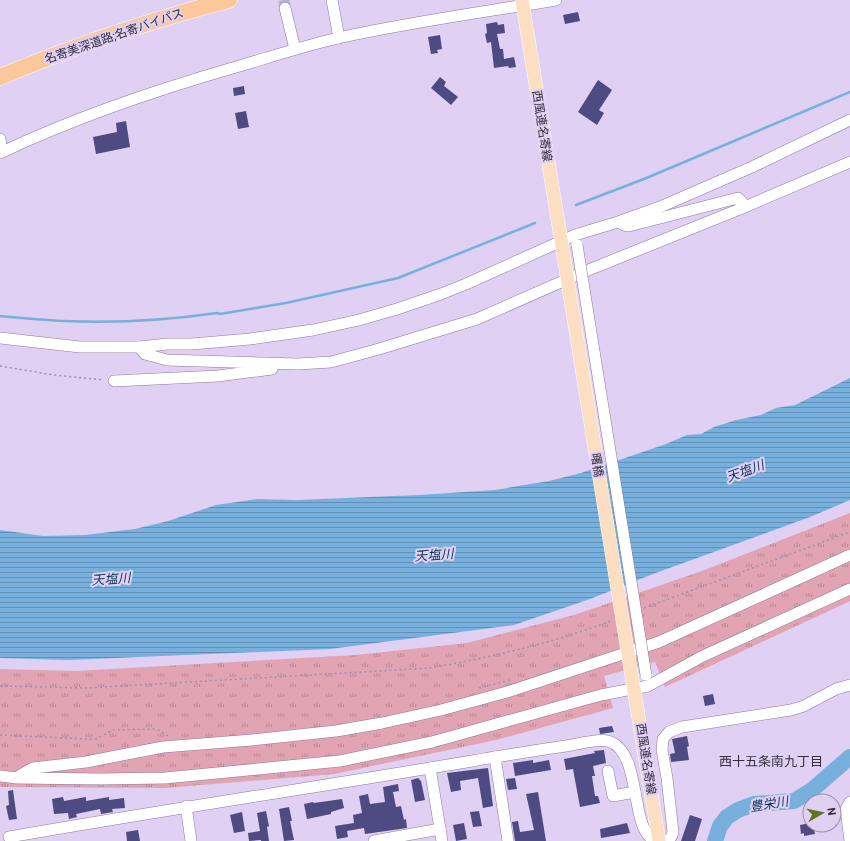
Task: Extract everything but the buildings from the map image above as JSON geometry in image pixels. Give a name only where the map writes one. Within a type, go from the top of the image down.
[{"type":"highway","name":"名寄美深道路;名寄バイパス","points":[[0,77],[85,44],[145,24],[229,0]]},
{"type":"main road","name":"西風連名寄線","points":[[522,3],[562,246]]},
{"type":"main road","name":"曙橋","points":[[562,246],[633,683]]},
{"type":"main road","name":"西風連名寄線","points":[[633,683],[659,841]]},
{"type":"street","points":[[332,0],[339,38]]},
{"type":"street","points":[[0,139],[1,152],[73,122],[197,78],[295,49],[339,38],[522,3],[556,0]]},
{"type":"street","points":[[285,8],[295,49]]},
{"type":"street","points":[[0,338],[80,347],[139,347],[250,339],[313,330],[359,320],[397,309],[460,286],[562,246],[618,222],[660,207],[752,167],[850,120]]},
{"type":"street","points":[[139,347],[149,356],[167,360],[298,364],[331,362],[379,350],[477,319],[586,271],[740,209],[850,162]]},
{"type":"street","points":[[618,222],[624,225],[633,225],[738,198],[742,202],[740,209]]},
{"type":"street","points":[[576,240],[647,680]]},
{"type":"street","points":[[114,381],[218,376],[280,368],[298,364]]},
{"type":"street","points":[[17,778],[33,768],[86,762],[163,747],[252,740],[382,723],[492,696],[659,642],[850,555]]},
{"type":"street","points":[[0,776],[17,778],[165,778],[340,761],[432,742],[601,695],[633,683],[647,680],[850,589]]},
{"type":"street","points":[[664,841],[672,837],[673,832],[667,778],[662,750],[663,739],[670,732],[682,727],[791,710],[804,706],[836,689],[850,685]]},
{"type":"street","points":[[9,837],[186,806],[591,742],[607,741],[620,747],[626,757],[644,828],[651,839],[656,841]]},
{"type":"street","points":[[495,757],[508,841]]},
{"type":"street","points":[[430,768],[442,841]]},
{"type":"street","points":[[608,771],[613,796],[635,792]]},
{"type":"street","points":[[850,802],[846,809],[850,841]]},
{"type":"street","points":[[186,806],[191,841]]},
{"type":"street","points":[[374,841],[440,829]]},
{"type":"path","points":[[0,366],[54,375],[114,381]]},
{"type":"path","points":[[642,608],[850,532]]},
{"type":"path","points":[[0,686],[87,688],[430,668],[478,660],[523,649],[616,619]]},
{"type":"path","points":[[477,689],[514,678]]},
{"type":"path","points":[[0,735],[96,739],[113,730],[155,729],[160,730],[171,737]]},
{"type":"green space","points":[[850,513],[850,601],[665,687],[655,662],[604,676],[613,708],[496,740],[334,774],[165,788],[0,787],[0,669],[76,671],[356,655],[467,643],[574,615],[702,571]]},
{"type":"water","name":"天塩川","points":[[850,378],[850,500],[810,517],[653,574],[590,599],[514,625],[330,649],[69,660],[0,658],[0,530],[43,536],[85,535],[135,529],[168,521],[216,505],[257,499],[297,500],[419,495],[495,490],[549,481],[581,473],[666,444],[687,435],[701,434],[714,427],[736,420],[761,415],[776,408],[795,405]]},
{"type":"waterway","points":[[576,205],[644,179],[850,92]]},
{"type":"waterway","points":[[0,316],[40,320],[102,322],[217,313],[220,314],[286,303],[398,278],[535,223]]},
{"type":"waterway","name":"豊栄川","points":[[715,841],[720,826],[727,817],[738,810],[754,804],[794,801],[812,790],[850,757]]},
{"type":"tunnel","points":[[284,0],[285,8]]},
{"type":"district","name":"西十五条南九丁目","points":[[771,761]]}]
